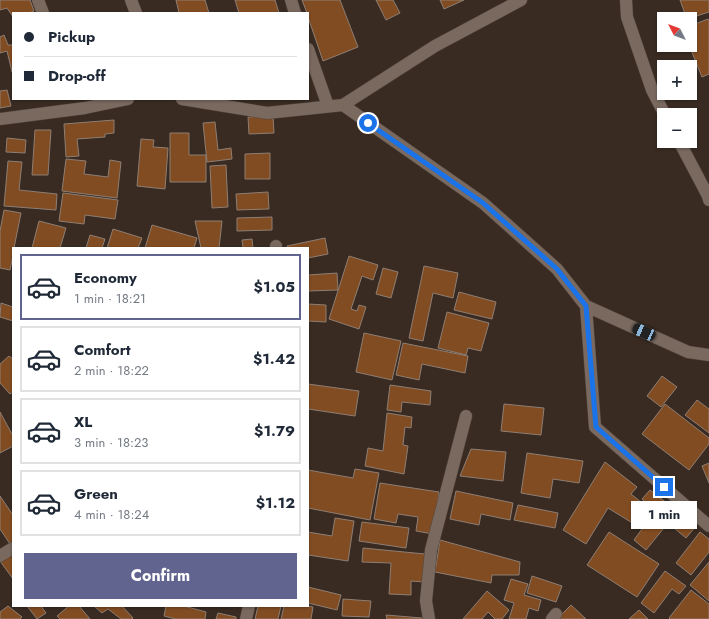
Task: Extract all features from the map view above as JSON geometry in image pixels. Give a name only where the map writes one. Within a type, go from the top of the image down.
[{"type":"street","points":[[38,0],[43,12]]},
{"type":"street","points":[[131,0],[136,12]]},
{"type":"street","points":[[291,0],[296,12]]},
{"type":"street","points":[[188,100],[267,113],[343,105],[435,46],[521,0]]},
{"type":"street","points":[[626,0],[627,18],[652,90],[661,108]]},
{"type":"street","points":[[309,52],[328,106]]},
{"type":"street","points":[[0,119],[83,104],[119,100]]},
{"type":"street","points":[[343,105],[483,203],[557,269],[586,306],[688,352],[709,355]]},
{"type":"street","points":[[683,148],[709,200]]},
{"type":"street","points":[[586,306],[596,427],[709,526]]},
{"type":"street","points":[[429,619],[426,601],[431,550],[466,416]]},
{"type":"street","points":[[0,556],[12,549]]},
{"type":"street","points":[[246,619],[249,607]]},
{"type":"building","points":[[0,0],[30,0],[34,11],[12,12],[12,16],[7,8],[0,10]]},
{"type":"building","points":[[176,0],[205,0],[209,12],[179,12]]},
{"type":"building","points":[[235,0],[275,0],[279,12],[239,12]]},
{"type":"building","points":[[302,0],[340,0],[358,47],[323,61],[309,20],[309,12],[307,12]]},
{"type":"building","points":[[376,0],[393,0],[400,13],[386,20]]},
{"type":"building","points":[[440,0],[464,0],[444,9]]},
{"type":"building","points":[[680,0],[709,0],[709,12],[697,16],[697,12],[684,12]]},
{"type":"building","points":[[708,19],[709,21],[709,74],[702,77],[697,65],[697,60],[695,60],[692,52],[697,52],[697,23]]},
{"type":"building","points":[[4,35],[8,45],[12,45],[12,72],[7,51],[0,53],[0,37]]},
{"type":"building","points":[[7,90],[11,106],[0,108],[0,91]]},
{"type":"building","points":[[273,116],[274,133],[249,134],[248,117]]},
{"type":"building","points":[[114,120],[114,133],[105,134],[105,137],[77,139],[79,156],[66,157],[64,124]]},
{"type":"building","points":[[215,122],[218,150],[231,148],[232,159],[207,162],[203,123]]},
{"type":"building","points":[[35,130],[51,130],[48,175],[32,175]]},
{"type":"building","points":[[170,133],[189,133],[189,155],[206,155],[206,182],[170,182]]},
{"type":"building","points":[[7,138],[26,140],[25,153],[6,152]]},
{"type":"building","points":[[141,139],[154,140],[153,147],[168,148],[165,189],[137,186]]},
{"type":"building","points":[[270,153],[270,179],[245,179],[245,154]]},
{"type":"building","points":[[66,159],[86,161],[84,174],[108,177],[110,160],[121,162],[117,198],[62,191]]},
{"type":"building","points":[[8,161],[22,162],[19,190],[57,194],[56,210],[4,206]]},
{"type":"building","points":[[226,165],[228,207],[212,208],[210,166]]},
{"type":"building","points":[[268,192],[269,209],[237,210],[236,194]]},
{"type":"building","points":[[63,193],[118,200],[115,219],[85,215],[84,224],[59,221]]},
{"type":"building","points":[[4,210],[21,213],[14,247],[12,247],[10,270],[0,268],[0,231]]},
{"type":"building","points":[[272,217],[272,230],[237,231],[237,218]]},
{"type":"building","points":[[39,221],[66,228],[60,247],[32,247]]},
{"type":"building","points":[[195,221],[222,221],[219,247],[201,247]]},
{"type":"building","points":[[152,225],[197,238],[194,247],[145,247]]},
{"type":"building","points":[[113,229],[142,238],[138,247],[107,247]]},
{"type":"building","points":[[90,235],[105,239],[102,247],[86,247]]},
{"type":"building","points":[[325,238],[328,254],[309,258],[309,247],[287,246]]},
{"type":"building","points":[[252,239],[253,247],[243,247],[242,240]]},
{"type":"building","points":[[349,256],[378,265],[373,280],[362,276],[351,309],[357,311],[359,305],[366,307],[359,329],[329,319]]},
{"type":"building","points":[[424,266],[458,273],[453,298],[433,293],[423,341],[409,338]]},
{"type":"building","points":[[383,268],[398,272],[391,298],[376,294]]},
{"type":"building","points":[[337,273],[338,290],[309,291],[309,275]]},
{"type":"building","points":[[459,292],[496,302],[492,319],[454,310]]},
{"type":"building","points":[[1,303],[12,307],[12,321],[0,317]]},
{"type":"building","points":[[309,304],[326,305],[326,322],[309,321]]},
{"type":"building","points":[[447,312],[489,323],[481,351],[468,348],[466,355],[438,348]]},
{"type":"building","points":[[364,333],[401,341],[392,380],[356,372]]},
{"type":"building","points":[[403,343],[468,356],[465,373],[422,364],[419,380],[396,375]]},
{"type":"building","points":[[9,356],[12,358],[12,393],[10,394],[0,383],[0,364]]},
{"type":"building","points":[[662,376],[677,387],[661,407],[647,396]]},
{"type":"building","points":[[309,384],[359,391],[355,416],[309,409]]},
{"type":"building","points":[[390,385],[431,391],[430,405],[402,402],[401,412],[387,410]]},
{"type":"building","points":[[697,400],[709,409],[709,433],[685,415]]},
{"type":"building","points":[[504,404],[544,408],[541,435],[501,431]]},
{"type":"building","points":[[665,404],[709,438],[709,444],[689,470],[642,434]]},
{"type":"building","points":[[0,412],[12,434],[12,447],[0,453]]},
{"type":"building","points":[[387,413],[412,417],[411,428],[405,427],[403,445],[408,446],[404,474],[365,466],[368,448],[383,451]]},
{"type":"building","points":[[471,449],[506,452],[503,481],[460,476]]},
{"type":"building","points":[[527,453],[583,461],[579,483],[553,479],[550,498],[521,493]]},
{"type":"building","points":[[605,462],[637,487],[631,494],[652,511],[639,527],[608,508],[586,544],[563,530]]},
{"type":"building","points":[[709,463],[709,483],[702,466]]},
{"type":"building","points":[[355,469],[379,473],[370,520],[309,508],[309,470],[353,478]]},
{"type":"building","points":[[380,483],[439,492],[433,534],[416,531],[418,517],[398,514],[396,523],[374,519]]},
{"type":"building","points":[[650,490],[696,526],[686,538],[668,523],[646,550],[634,540],[656,510],[642,499]]},
{"type":"building","points":[[456,491],[513,503],[510,520],[481,514],[479,525],[450,519]]},
{"type":"building","points":[[0,496],[12,514],[12,543],[10,544],[0,529]]},
{"type":"building","points":[[518,505],[558,513],[555,528],[514,520]]},
{"type":"building","points":[[335,518],[354,521],[348,561],[309,555],[309,532],[332,536]]},
{"type":"building","points":[[362,522],[409,528],[406,548],[359,541]]},
{"type":"building","points":[[609,532],[659,564],[637,597],[587,565]]},
{"type":"building","points":[[700,532],[709,539],[709,552],[691,575],[676,563]]},
{"type":"building","points":[[440,540],[520,562],[519,575],[492,575],[491,583],[435,572]]},
{"type":"building","points":[[363,548],[425,554],[424,582],[411,581],[411,595],[389,594],[391,563],[362,562]]},
{"type":"building","points":[[12,553],[12,578],[0,561]]},
{"type":"building","points":[[709,562],[709,601],[690,585]]},
{"type":"building","points":[[665,571],[686,586],[679,594],[672,589],[654,613],[641,603]]},
{"type":"building","points":[[532,576],[562,586],[556,602],[527,593]]},
{"type":"building","points":[[511,579],[528,584],[524,595],[541,600],[538,611],[529,608],[526,619],[509,619],[514,603],[504,600]]},
{"type":"building","points":[[309,587],[341,595],[337,610],[309,603]]},
{"type":"building","points":[[691,590],[709,604],[709,619],[670,619],[669,618]]},
{"type":"building","points":[[487,591],[509,610],[502,619],[495,619],[488,612],[482,619],[463,619]]},
{"type":"building","points":[[343,599],[371,601],[369,617],[342,616]]},
{"type":"building","points":[[571,605],[586,619],[557,619]]},
{"type":"building","points":[[8,606],[22,617],[20,619],[0,619],[0,612]]},
{"type":"building","points":[[28,607],[42,607],[46,613],[37,619]]},
{"type":"building","points":[[68,607],[80,607],[90,619],[60,619],[57,616]]},
{"type":"building","points":[[95,607],[123,607],[133,618],[121,619],[108,609],[102,613]]},
{"type":"building","points":[[166,607],[188,607],[206,612],[205,619],[176,619],[164,616]]},
{"type":"building","points":[[258,607],[281,607],[278,619],[255,619]]},
{"type":"building","points":[[284,607],[313,607],[311,619],[281,619]]},
{"type":"building","points":[[639,610],[648,619],[629,619]]},
{"type":"building","points":[[218,613],[236,617],[236,619],[216,619]]},
{"type":"building","points":[[386,615],[422,618],[422,619],[387,619]]},
{"type":"route","points":[[368,123],[483,203],[557,269],[586,306],[596,427],[664,487]]}]
